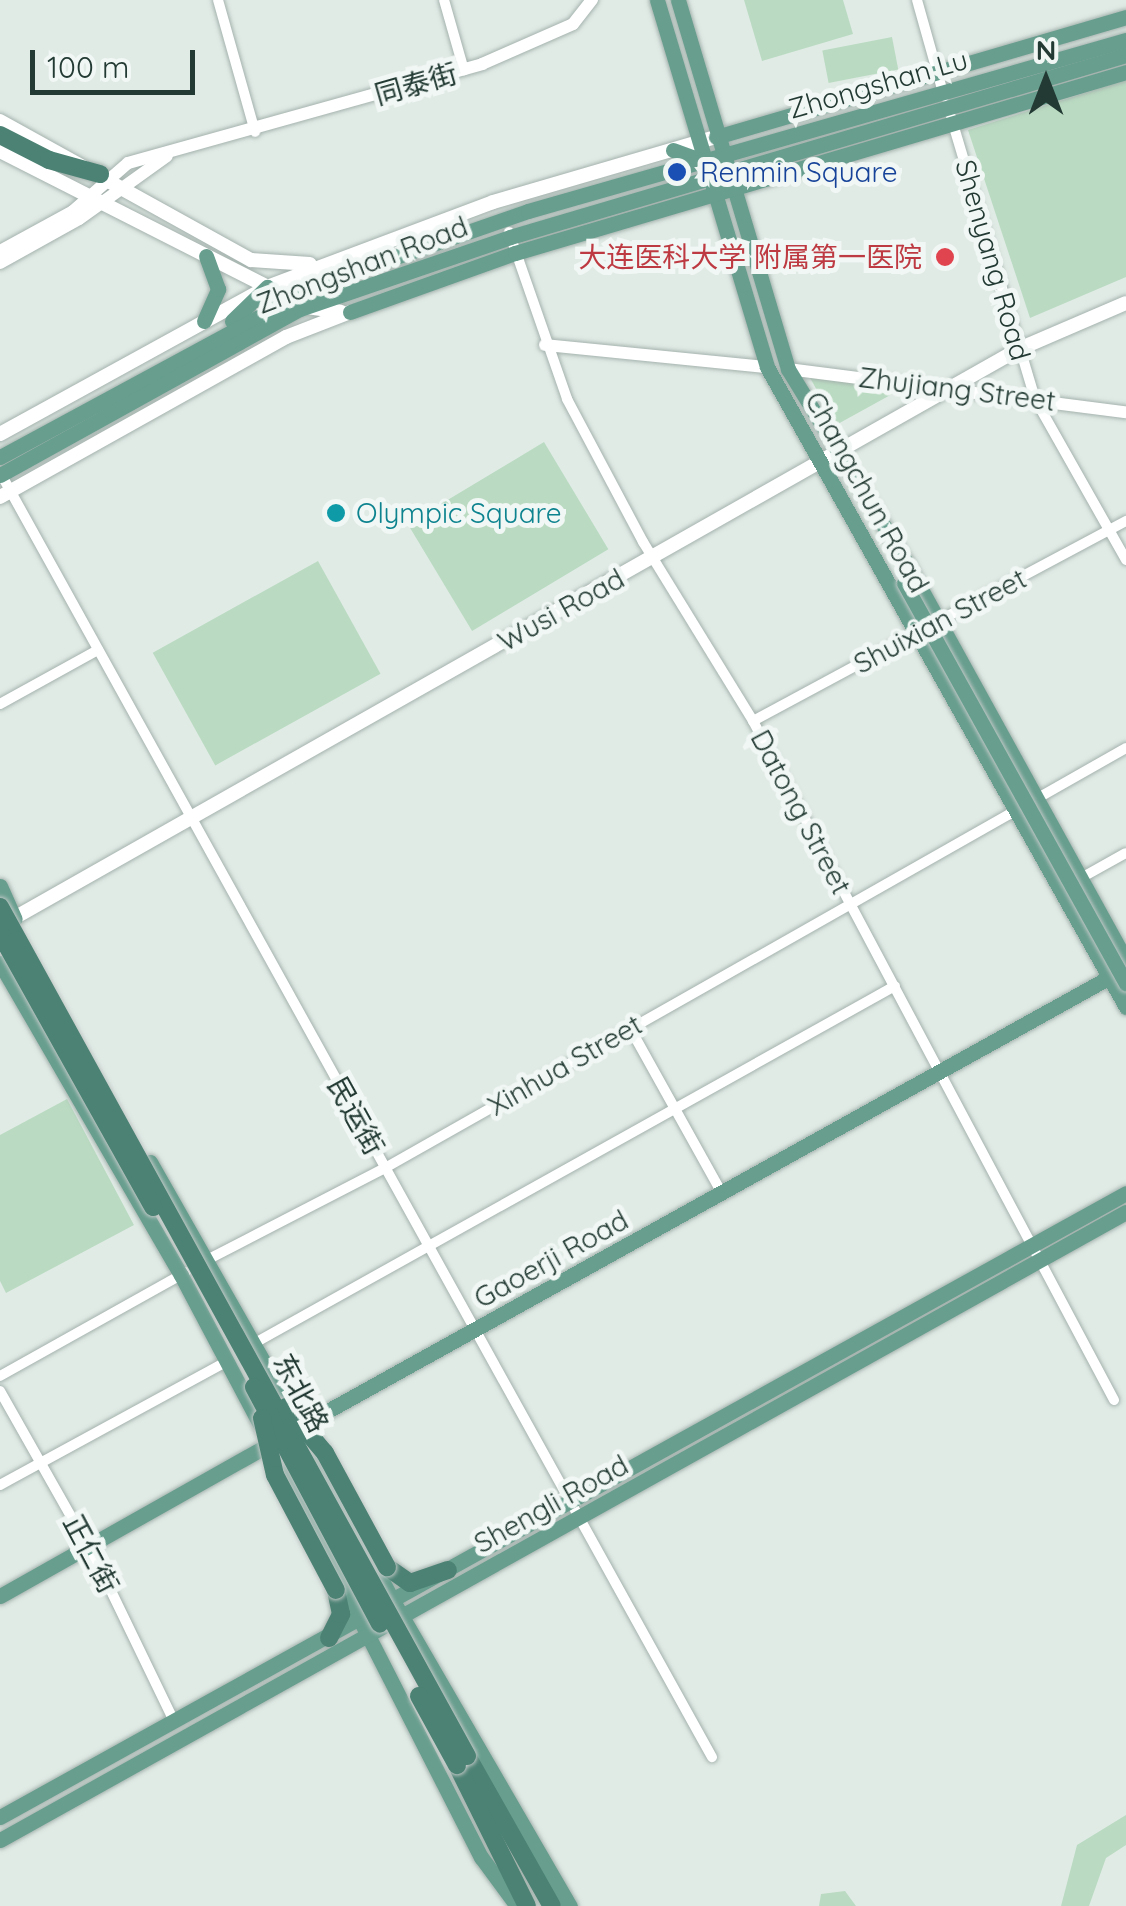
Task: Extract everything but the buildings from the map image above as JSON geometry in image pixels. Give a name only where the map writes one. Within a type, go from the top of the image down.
[{"type":"highway","points":[[0,135],[66,167],[109,180]]},
{"type":"highway","name":"东北路","points":[[4,921],[462,1761],[552,1906]]},
{"type":"highway","points":[[260,1385],[325,1453],[387,1567],[410,1583],[448,1570]]},
{"type":"highway","points":[[260,1385],[275,1475],[336,1590],[341,1614],[328,1638]]},
{"type":"highway","name":"东北路","points":[[462,1761],[528,1906]]},
{"type":"main road","name":"Changchun Road","points":[[657,0],[702,161],[767,367],[1126,1007]]},
{"type":"main road","name":"Changchun Road","points":[[678,0],[788,369],[938,621],[1126,965]]},
{"type":"main road","points":[[0,434],[266,286],[325,262],[507,198],[1126,17]]},
{"type":"main road","name":"Zhongshan Lu","points":[[948,108],[1126,40]]},
{"type":"main road","name":"Zhongshan Lu","points":[[702,161],[948,108],[1126,55]]},
{"type":"main road","points":[[5,493],[286,337],[513,245],[690,201],[711,186],[948,108],[1126,72]]},
{"type":"main road","points":[[0,121],[251,260],[325,262]]},
{"type":"main road","points":[[673,150],[702,161]]},
{"type":"main road","points":[[0,151],[307,307],[350,312]]},
{"type":"main road","name":"Zhongshan Road","points":[[0,457],[288,298],[504,218],[702,161]]},
{"type":"main road","name":"Zhongshan Road","points":[[1,475],[307,307],[711,186]]},
{"type":"main road","points":[[204,322],[218,289],[206,256]]},
{"type":"main road","points":[[219,335],[266,286]]},
{"type":"main road","name":"Wusi Road","points":[[4,921],[655,558],[1019,349],[1126,303]]},
{"type":"main road","points":[[883,527],[904,583],[1126,984]]},
{"type":"main road","points":[[864,537],[904,583]]},
{"type":"main road","points":[[0,886],[4,921]]},
{"type":"main road","name":"东北路","points":[[4,921],[300,1426],[397,1608],[570,1906]]},
{"type":"main road","name":"东北路","points":[[0,963],[182,1275],[367,1627],[481,1857],[517,1906]]},
{"type":"main road","name":"Gaoerji Road","points":[[0,1596],[1126,965]]},
{"type":"main road","name":"Shengli Road","points":[[0,1840],[367,1627],[448,1570],[1126,1193]]},
{"type":"main road","name":"Shengli Road","points":[[397,1608],[581,1516],[1126,1212]]},
{"type":"main road","name":"Shengli Road","points":[[0,1817],[328,1638],[367,1627]]},
{"type":"street","points":[[218,0],[255,132]]},
{"type":"street","points":[[444,0],[464,70]]},
{"type":"street","name":"同泰街","points":[[95,200],[109,180],[162,166],[167,156],[464,70],[573,24],[592,0]]},
{"type":"street","name":"Shenyang Road","points":[[917,0],[1035,400],[1126,560]]},
{"type":"street","points":[[0,252],[95,200]]},
{"type":"street","points":[[0,263],[95,200]]},
{"type":"street","name":"Datong Street","points":[[504,218],[545,346],[567,399],[655,558],[754,721],[943,1070],[1114,1400]]},
{"type":"street","points":[[545,346],[767,367]]},
{"type":"street","name":"Zhujiang Street","points":[[788,369],[956,387],[1126,412]]},
{"type":"street","name":"民运街","points":[[1,475],[5,493],[98,650],[573,1500],[712,1757]]},
{"type":"street","name":"Shuixian Street","points":[[754,721],[1126,521]]},
{"type":"street","points":[[0,704],[98,650]]},
{"type":"street","name":"Xinhua Street","points":[[0,1376],[205,1261],[385,1168],[1126,748]]},
{"type":"street","points":[[1081,878],[1126,852]]},
{"type":"street","points":[[252,1344],[895,986]]},
{"type":"street","points":[[630,1028],[722,1193]]},
{"type":"street","points":[[0,1485],[227,1361]]},
{"type":"street","name":"正仁街","points":[[0,1391],[88,1545],[174,1720]]},
{"type":"green space","points":[[744,0],[843,0],[853,34],[762,61]]},
{"type":"green space","points":[[892,37],[898,69],[829,83],[822,51]]},
{"type":"green space","points":[[1126,80],[1126,277],[1030,318],[968,130]]},
{"type":"green space","points":[[808,374],[905,387],[836,425]]},
{"type":"green space","points":[[544,442],[608,549],[472,631],[408,524]]},
{"type":"green space","points":[[318,561],[381,674],[215,765],[153,653]]},
{"type":"green space","points":[[67,1099],[134,1225],[6,1293],[0,1281],[0,1135]]},
{"type":"green space","points":[[1126,1815],[1126,1845],[1106,1858],[1089,1906],[1061,1906],[1077,1845]]},
{"type":"green space","points":[[845,1891],[856,1906],[819,1906],[821,1894]]},
{"type":"place","name":"Renmin Square","points":[[677,172]]},
{"type":"place","name":"大连医科大学 附属第一医院","points":[[945,257]]},
{"type":"place","name":"Olympic Square","points":[[336,513]]}]
